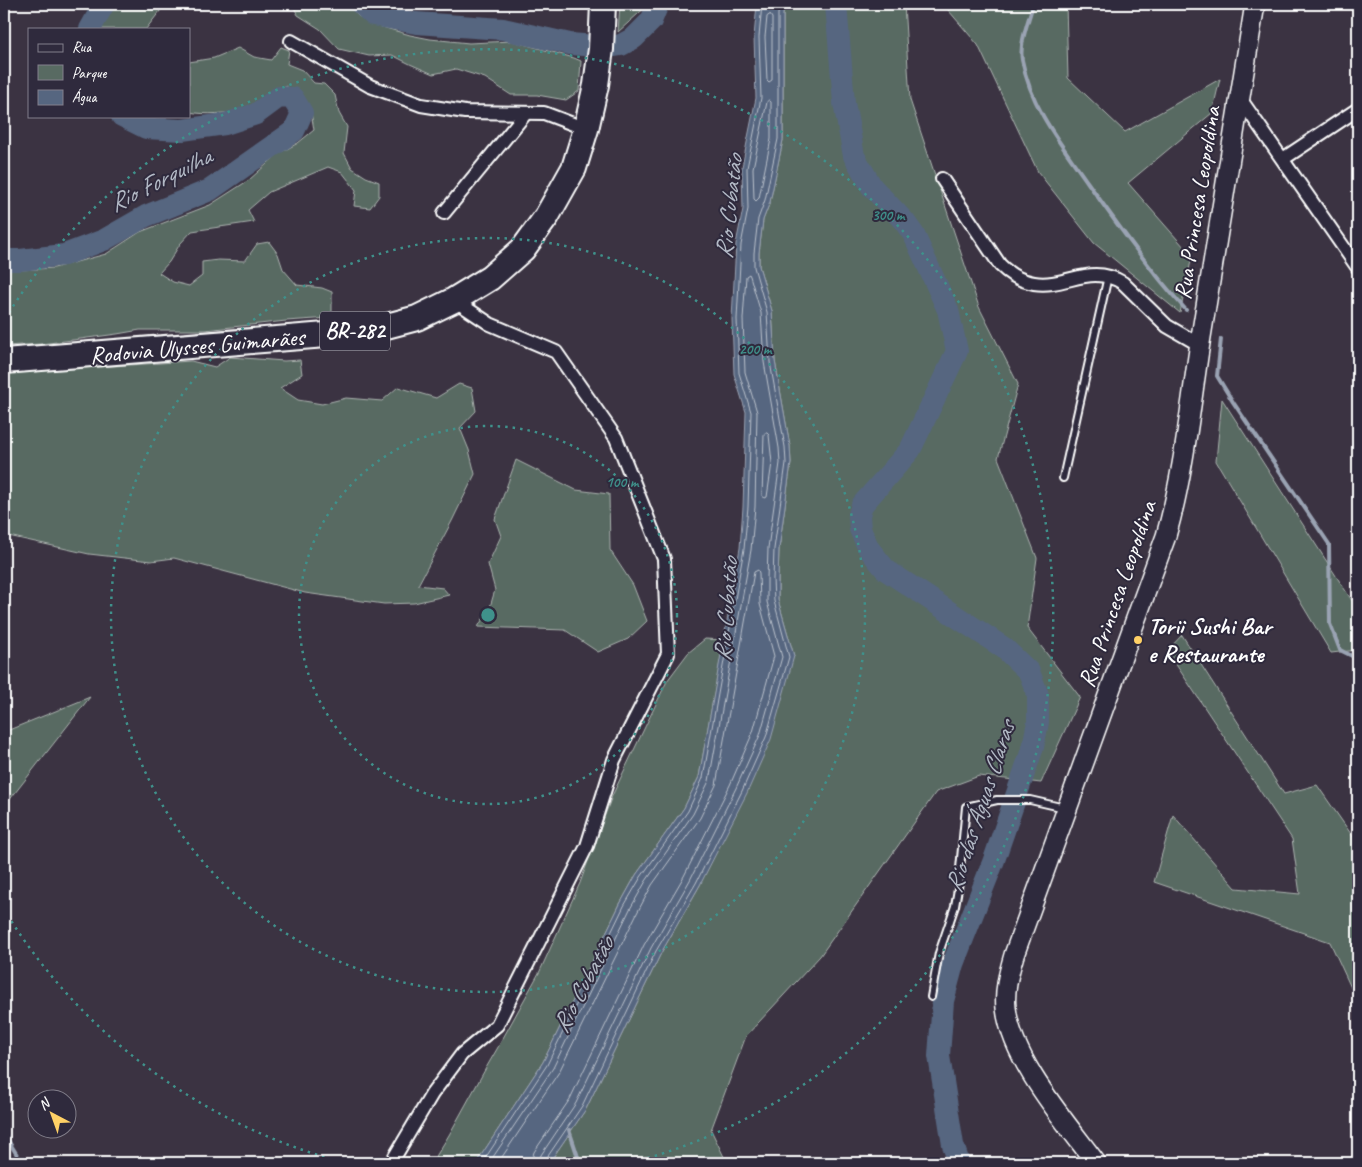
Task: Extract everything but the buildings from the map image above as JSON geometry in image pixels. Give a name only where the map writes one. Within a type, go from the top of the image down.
[{"type":"highway","name":"Rodovia Ulysses Guimarães","points":[[4,361],[335,334],[379,328],[417,318],[454,300],[490,278],[523,249],[547,216],[574,168],[592,105],[599,65],[603,4]]},
{"type":"street","name":"Rua Princesa Leopoldina","points":[[1096,1163],[1054,1108],[1025,1062],[1013,1036],[1006,1009],[1005,996],[1010,969],[1166,536],[1174,507],[1255,4]]},
{"type":"street","points":[[291,41],[370,86],[421,105],[465,112],[544,113],[586,129]]},
{"type":"street","points":[[1239,97],[1358,268]]},
{"type":"street","points":[[1283,160],[1358,109]]},
{"type":"street","points":[[444,213],[526,113]]},
{"type":"street","points":[[942,180],[1000,265],[1008,272],[1025,281],[1035,283],[1097,275],[1115,278],[1123,283],[1167,326],[1200,345]]},
{"type":"street","points":[[391,1163],[432,1094],[462,1054],[497,1025],[587,846],[614,760],[668,654],[664,559],[616,438],[556,352],[490,324],[454,300]]},
{"type":"lane","points":[[1063,478],[1108,276]]},
{"type":"lane","points":[[931,997],[939,953],[955,906],[966,807],[997,800],[1030,800],[1067,809]]},
{"type":"green space","points":[[109,4],[162,4],[160,11],[147,28],[96,28]]},
{"type":"green space","points":[[292,4],[347,4],[358,16],[375,25],[410,35],[469,43],[512,41],[574,58],[581,61],[579,91],[566,100],[537,95],[511,95],[485,78],[456,69],[433,74],[392,55],[369,56],[339,49],[320,29],[298,15]]},
{"type":"green space","points":[[620,4],[649,4],[618,32]]},
{"type":"green space","points":[[785,4],[904,4],[910,100],[979,307],[1018,384],[998,458],[1037,558],[1027,628],[1080,697],[1041,783],[979,776],[936,792],[820,956],[746,1036],[711,1130],[727,1163],[549,1163],[586,1109],[661,953],[700,885],[794,656],[778,600],[779,549],[791,463],[790,446],[775,361],[772,311],[759,266],[763,220],[770,202],[783,140],[783,14]]},
{"type":"green space","points":[[943,4],[1066,4],[1068,78],[1125,132],[1220,79],[1212,113],[1128,183],[1192,256],[1180,313],[1094,243],[1038,172],[978,45]]},
{"type":"green space","points":[[281,47],[289,50],[287,64],[302,70],[314,83],[324,84],[335,95],[339,113],[347,127],[344,153],[352,168],[366,177],[379,182],[379,196],[370,208],[354,206],[356,190],[342,172],[328,167],[269,192],[248,210],[254,222],[192,231],[159,273],[173,282],[189,286],[202,276],[202,262],[218,260],[245,261],[257,244],[269,242],[278,254],[283,269],[297,285],[322,288],[332,292],[330,318],[205,330],[140,330],[41,344],[4,346],[4,271],[54,268],[106,254],[140,232],[210,205],[249,180],[278,154],[298,143],[314,130],[311,112],[300,96],[286,86],[260,102],[244,109],[217,114],[190,112],[190,62],[214,58],[238,48],[254,57],[271,60]]},
{"type":"green space","points":[[230,357],[284,361],[300,360],[302,374],[280,388],[298,400],[322,404],[346,398],[382,401],[398,387],[436,398],[459,384],[472,388],[476,411],[460,428],[469,450],[475,474],[418,585],[443,588],[449,595],[414,603],[384,604],[305,593],[174,558],[151,561],[89,554],[4,535],[4,373],[191,361],[215,367]]},
{"type":"green space","points":[[1222,399],[1358,610],[1358,650],[1331,653],[1216,461]]},
{"type":"green space","points":[[516,460],[576,490],[609,494],[610,550],[633,585],[647,621],[628,639],[598,652],[565,630],[478,627],[490,607],[495,590],[488,564],[501,536],[495,519]]},
{"type":"green space","points":[[1182,635],[1284,794],[1317,785],[1358,844],[1358,1003],[1330,942],[1154,882],[1173,815],[1236,888],[1300,894],[1292,839],[1167,651]]},
{"type":"green space","points":[[705,639],[724,640],[699,777],[684,808],[636,875],[543,1062],[476,1163],[432,1163],[540,971],[580,883],[612,796],[667,681],[688,653]]},
{"type":"green space","points":[[90,697],[4,807],[4,732]]},
{"type":"water","name":"Rio Cubatão","points":[[757,4],[785,4],[783,14],[783,140],[770,202],[763,220],[759,266],[772,311],[775,361],[790,446],[791,463],[779,549],[778,600],[794,656],[771,739],[747,793],[700,885],[661,953],[586,1109],[549,1163],[476,1163],[543,1062],[620,904],[636,875],[684,808],[699,777],[740,548],[746,412],[734,374],[732,319],[736,244],[743,209],[742,167],[756,98],[754,37]]},
{"type":"waterway","name":"Rio Forquilha","points":[[91,28],[104,4]]},
{"type":"waterway","name":"Rio Forquilha","points":[[361,4],[373,15],[416,23],[503,29],[570,44],[609,47],[621,45],[634,38],[651,21],[658,4]]},
{"type":"waterway","name":"Rio das Águas Claras","points":[[836,4],[844,103],[854,156],[872,187],[904,221],[914,235],[948,310],[957,351],[910,450],[862,505],[859,515],[860,529],[869,549],[886,570],[1004,648],[1029,672],[1038,695],[1038,722],[1033,747],[994,860],[953,964],[943,1001],[939,1056],[953,1145],[959,1163]]},
{"type":"waterway","points":[[1033,4],[1021,53],[1032,94],[1048,125],[1123,232],[1186,310]]},
{"type":"waterway","name":"Rio Forquilha","points":[[4,260],[64,255],[104,240],[146,216],[210,190],[294,131],[302,113],[293,98],[279,97],[256,114],[225,124],[182,130],[146,128],[126,118]]},
{"type":"waterway","points":[[1221,339],[1217,376],[1329,544],[1330,624],[1340,650],[1358,659]]},
{"type":"waterway","points":[[569,1130],[580,1163]]},
{"type":"waterway","points":[[4,1134],[19,1158],[25,1163]]},
{"type":"place","name":"Torii Sushi Bar e Restaurante","points":[[1138,640]]}]
